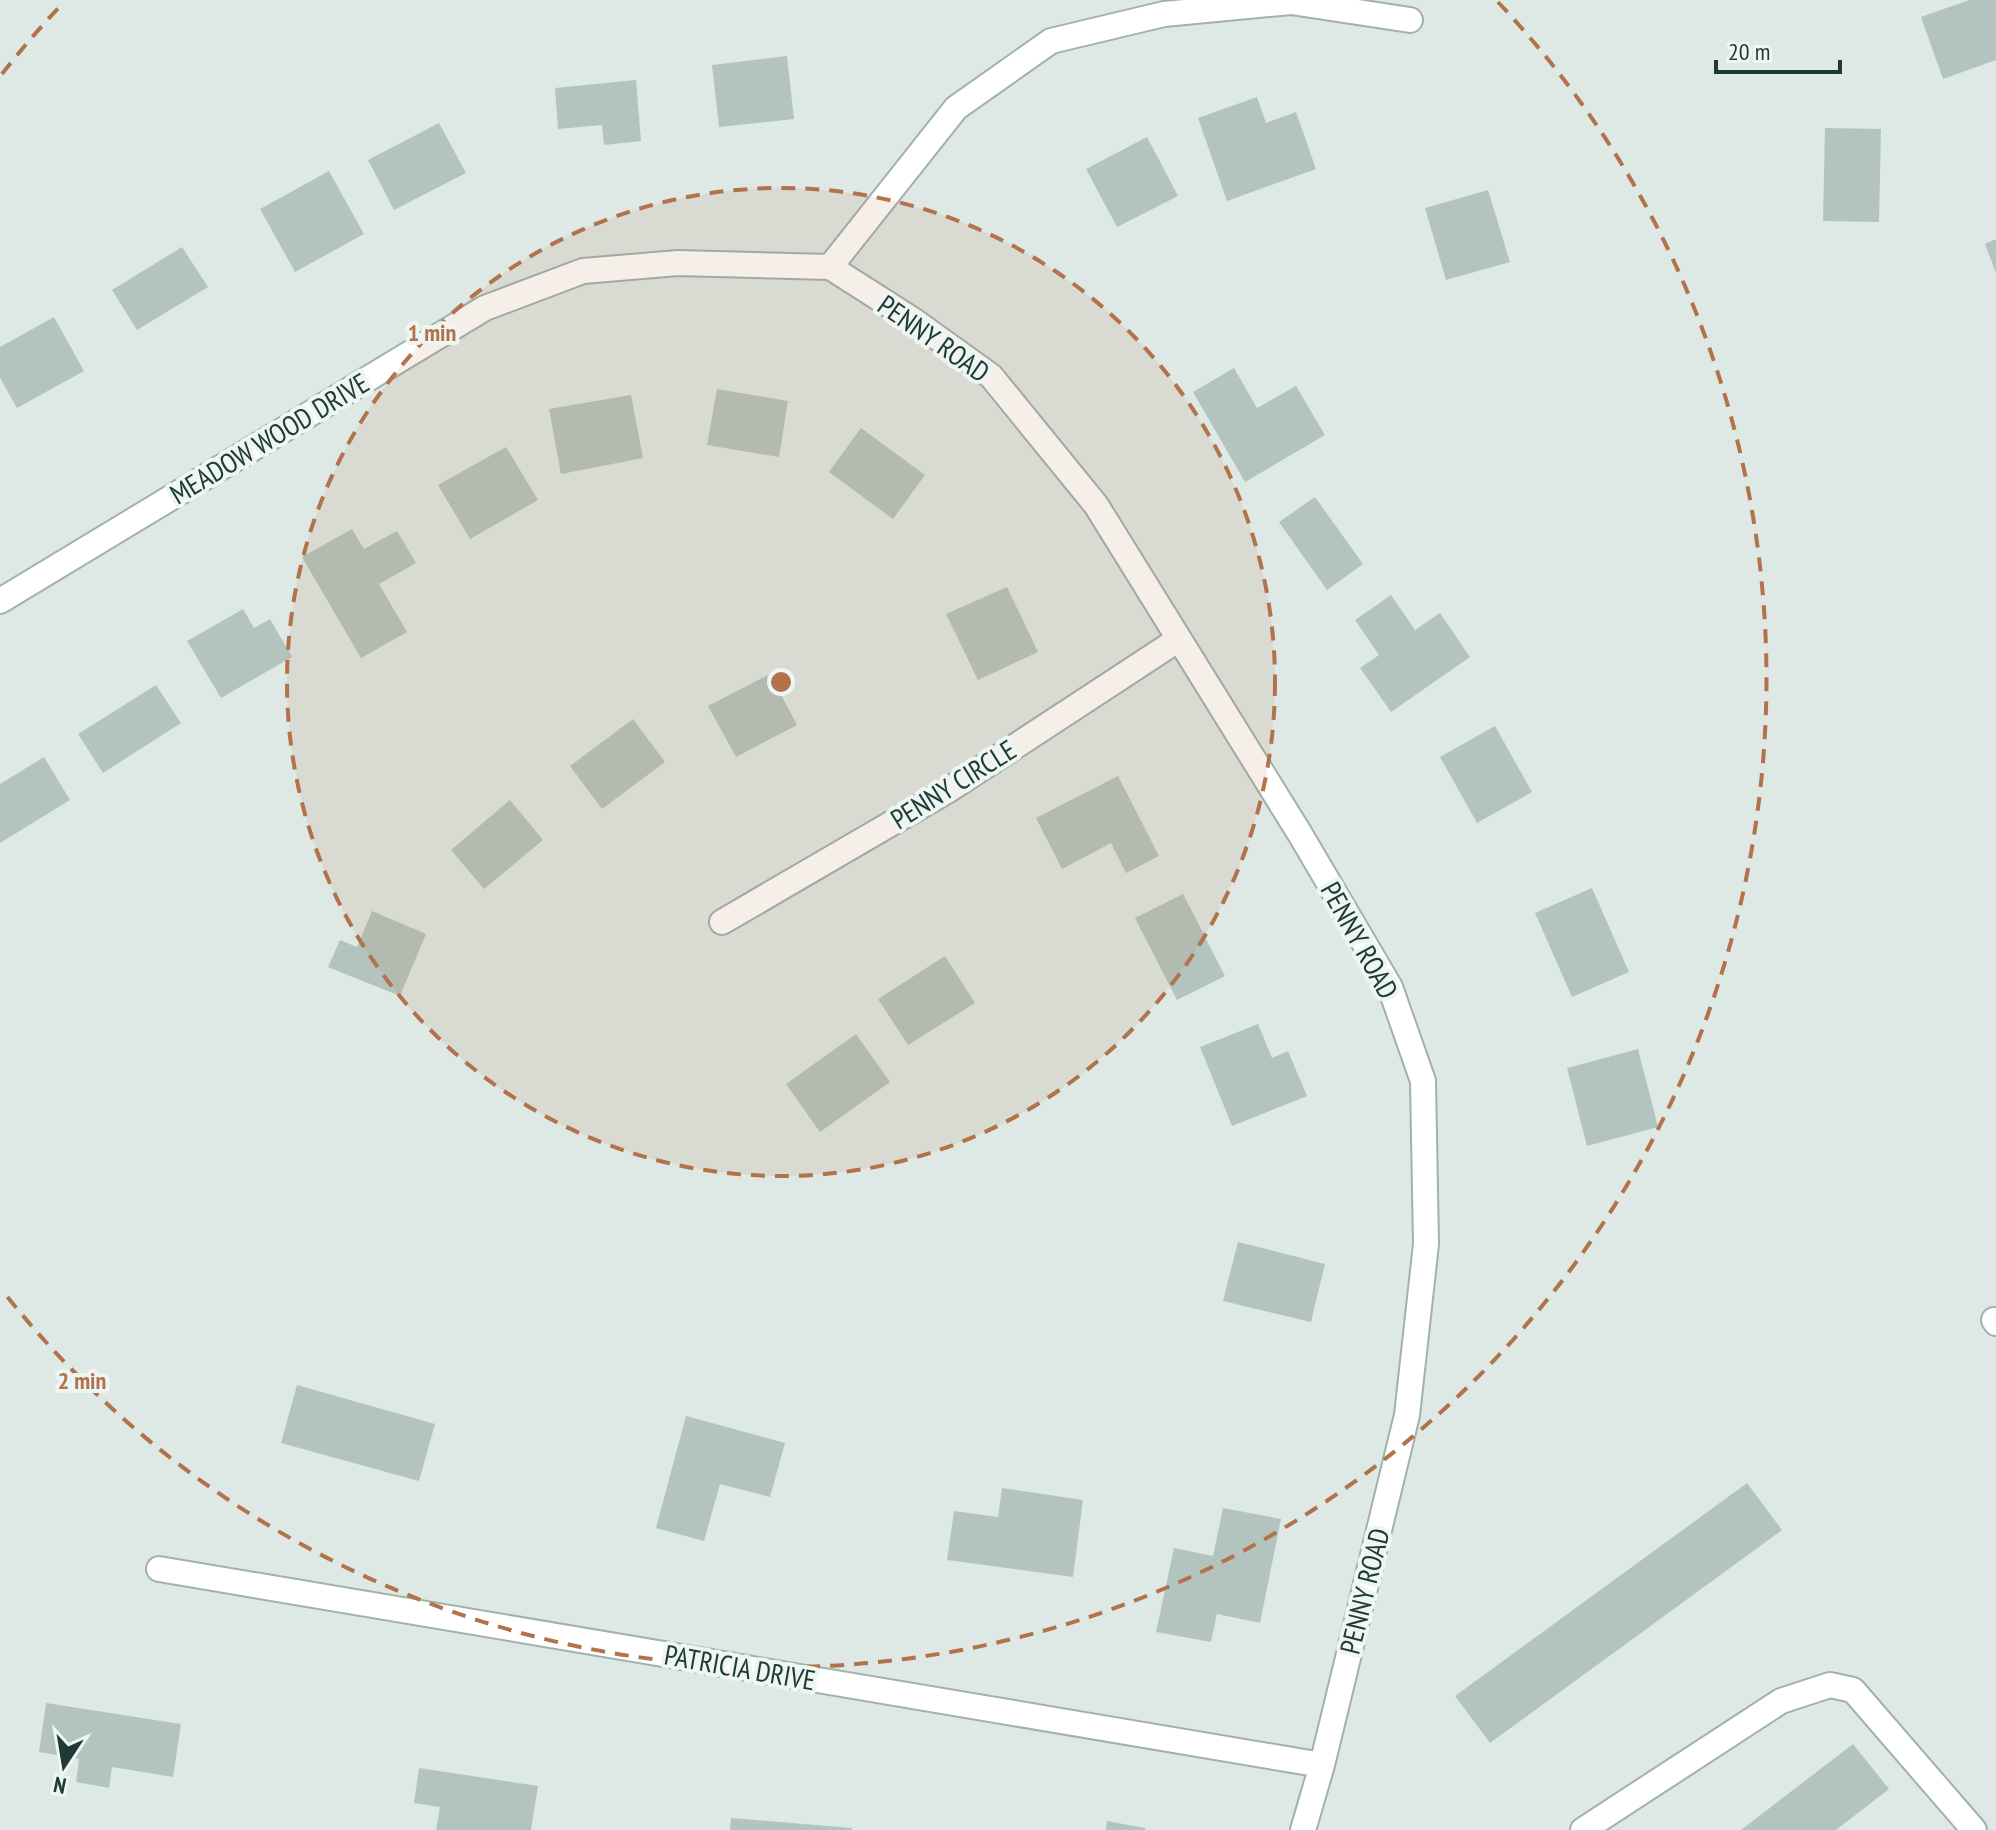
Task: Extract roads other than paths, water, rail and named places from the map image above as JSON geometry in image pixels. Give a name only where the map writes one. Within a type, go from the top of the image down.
[{"type":"street","points":[[830,267],[956,108],[1051,41],[1164,14],[1291,2],[1410,20]]},
{"type":"street","name":"MEADOW WOOD DRIVE","points":[[0,601],[485,308],[583,271],[678,263],[830,267]]},
{"type":"street","name":"PENNY ROAD","points":[[830,267],[913,320],[991,376],[1096,505],[1300,834],[1390,987],[1423,1081],[1426,1244],[1407,1415],[1322,1765],[1303,1830]]},
{"type":"street","name":"PENNY CIRCLE","points":[[722,922],[947,791],[1179,639]]},
{"type":"street","name":"PATRICIA DRIVE","points":[[159,1569],[1322,1765]]},
{"type":"street","points":[[1583,1830],[1781,1701],[1830,1685],[1853,1690],[1974,1830]]}]
